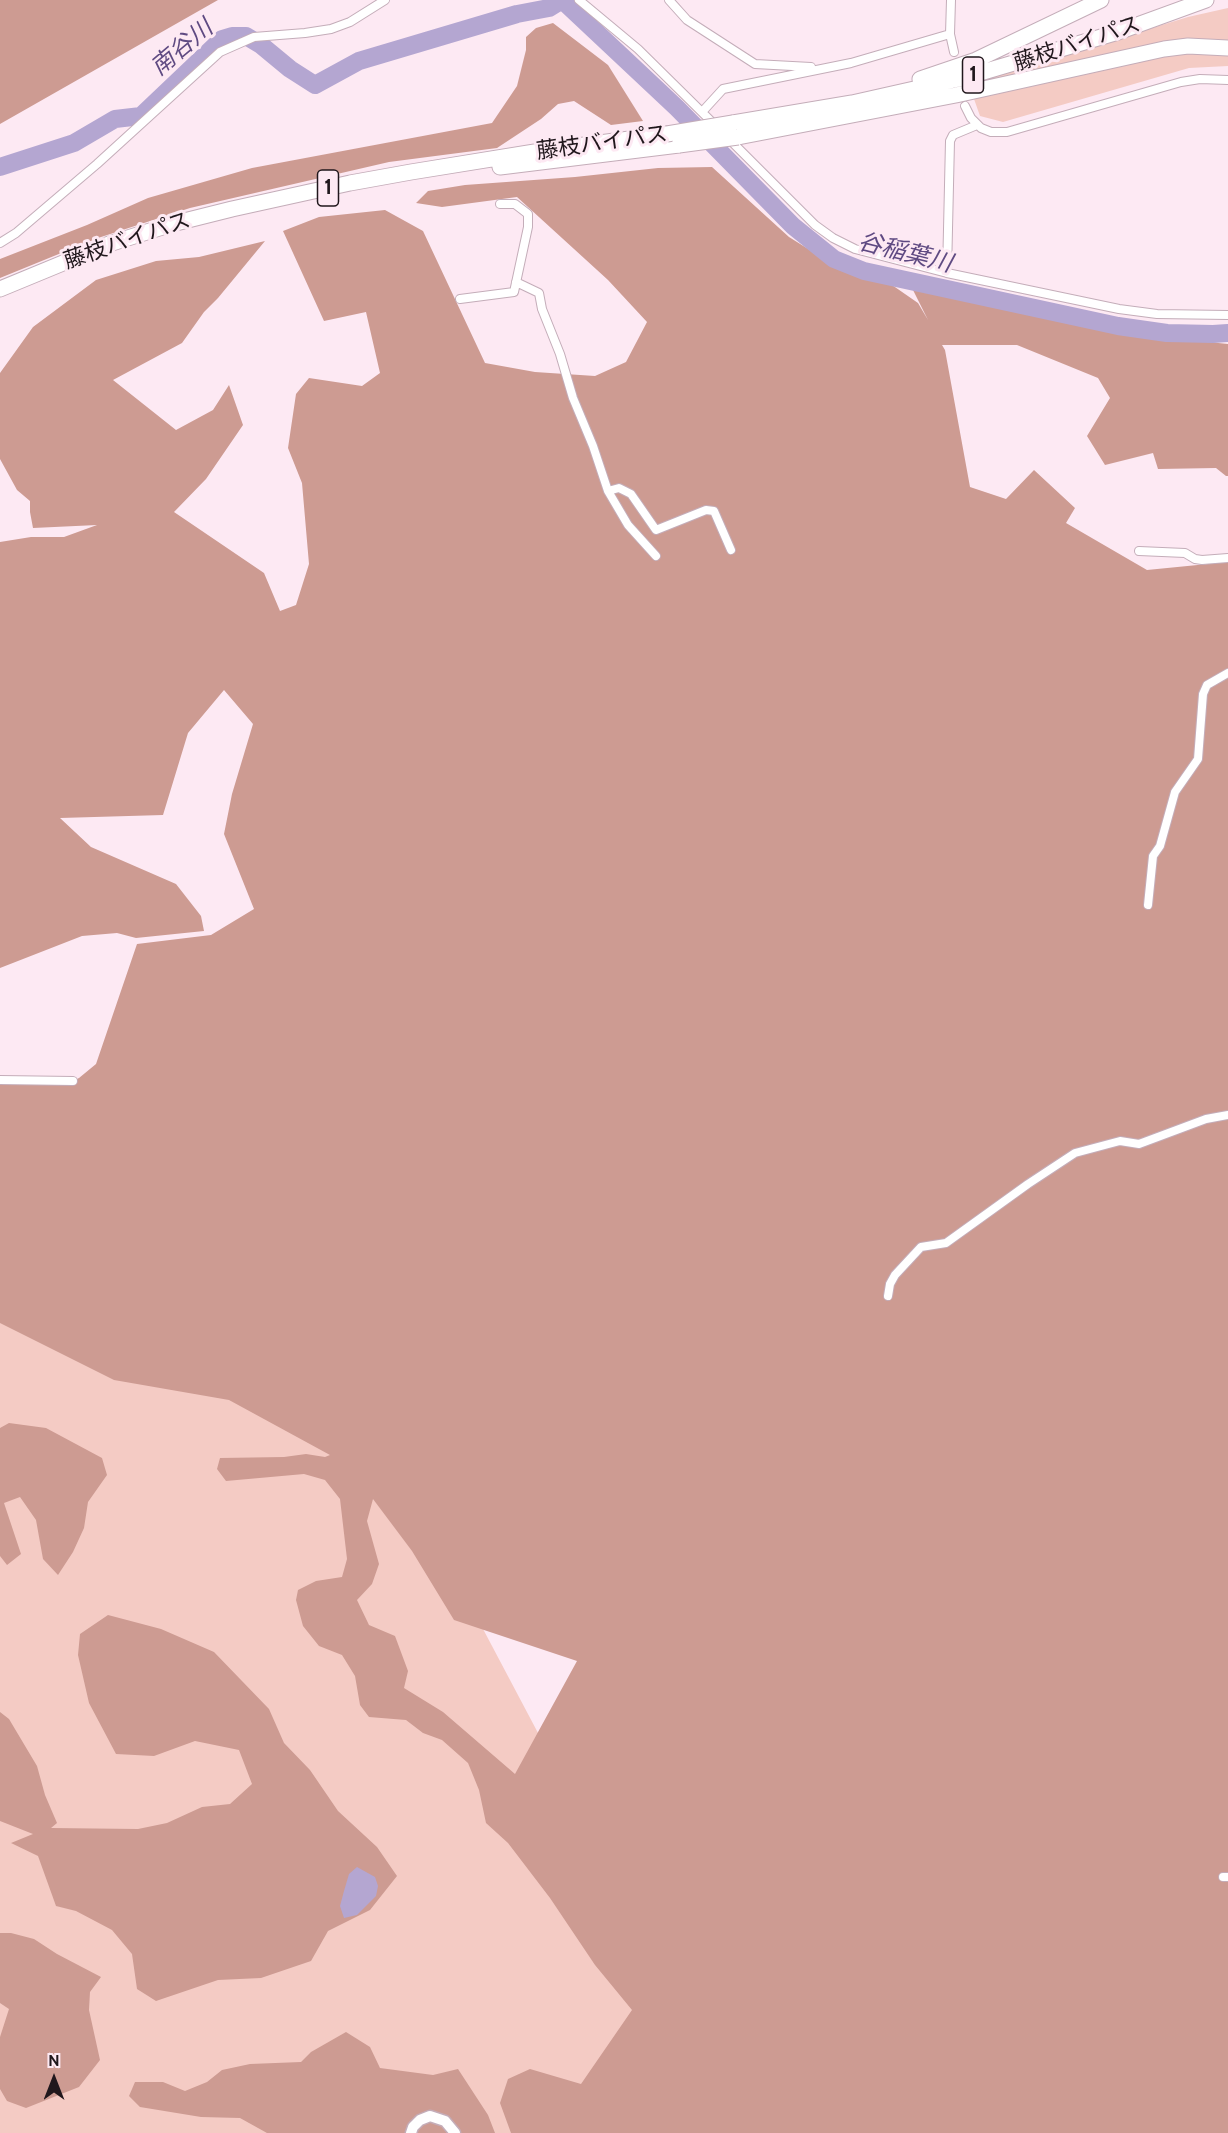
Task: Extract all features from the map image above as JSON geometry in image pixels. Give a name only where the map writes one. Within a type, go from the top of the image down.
[{"type":"highway","name":"1","points":[[852,103],[976,60],[1101,0]]},
{"type":"highway","name":"藤枝バイパス","points":[[0,290],[109,244],[172,224],[339,185],[411,172],[667,134],[736,130],[1020,62],[1118,32],[1206,0]]},
{"type":"highway","name":"1","points":[[411,172],[477,170],[679,145],[736,130],[935,99],[1164,49],[1188,45],[1228,48]]},
{"type":"street","points":[[0,243],[16,233],[97,164],[220,52],[254,37],[331,29],[350,22],[385,0]]},
{"type":"street","points":[[581,2],[593,0]]},
{"type":"street","points":[[669,0],[687,20],[755,64],[821,69]]},
{"type":"street","points":[[951,0],[950,34],[954,52]]},
{"type":"street","points":[[581,2],[638,49],[815,225],[855,249],[946,273],[1119,309],[1168,314],[1228,315]]},
{"type":"street","points":[[702,112],[723,89],[851,63],[950,34]]},
{"type":"street","points":[[965,106],[977,125],[991,132],[1007,132],[1181,82],[1218,78],[1228,80]]},
{"type":"street","points":[[946,273],[950,141],[953,135],[977,125]]},
{"type":"street","points":[[460,299],[514,292],[528,227],[528,214],[515,204],[500,204]]},
{"type":"street","points":[[516,282],[539,293],[542,309],[560,354],[573,398],[593,446],[608,491],[628,525],[656,556]]},
{"type":"street","points":[[608,491],[619,488],[631,495],[656,530],[706,510],[714,511],[731,550]]},
{"type":"street","points":[[1139,552],[1185,553],[1202,560],[1228,558]]},
{"type":"street","points":[[1148,905],[1153,856],[1160,846],[1175,792],[1198,759],[1203,694],[1207,685],[1228,673]]},
{"type":"street","points":[[0,1080],[73,1081]]},
{"type":"street","points":[[888,1296],[890,1284],[895,1275],[921,1247],[946,1243],[1075,1153],[1120,1141],[1139,1144],[1206,1119],[1228,1115]]},
{"type":"street","points":[[411,2133],[420,2120],[430,2116],[445,2121],[455,2133]]},
{"type":"shaded area","points":[[0,0],[218,0],[0,124]]},
{"type":"shaded area","points":[[1228,8],[1228,44],[999,82],[989,78],[1188,17]]},
{"type":"shaded area","points":[[553,23],[608,65],[643,121],[611,125],[574,101],[558,104],[541,119],[497,148],[389,162],[190,208],[98,238],[0,278],[0,259],[148,198],[252,168],[492,123],[517,86],[526,50],[526,37],[536,28]]},
{"type":"shaded area","points":[[1195,50],[1228,54],[1228,66],[1189,68],[1003,122],[980,116],[974,99]]},
{"type":"shaded area","points":[[712,167],[789,237],[837,267],[892,285],[918,303],[928,320],[913,290],[1121,333],[1228,344],[1228,476],[1216,468],[1158,469],[1153,453],[1105,465],[1087,436],[1110,398],[1098,378],[1017,345],[942,345],[945,350],[970,487],[1006,499],[1034,470],[1075,508],[1066,523],[1147,570],[1228,562],[1228,2133],[511,2133],[500,2103],[508,2079],[530,2069],[581,2084],[632,2010],[595,1965],[550,1898],[508,1843],[486,1823],[479,1790],[468,1763],[442,1740],[423,1733],[406,1720],[369,1717],[360,1705],[355,1676],[342,1655],[319,1646],[303,1626],[296,1600],[298,1590],[316,1581],[342,1577],[347,1559],[340,1499],[325,1480],[304,1474],[226,1481],[217,1469],[220,1458],[284,1457],[306,1454],[325,1457],[330,1455],[229,1400],[114,1380],[0,1323],[0,1077],[73,1081],[79,1078],[96,1064],[137,944],[211,935],[254,909],[224,834],[232,794],[253,724],[224,690],[188,733],[163,815],[60,818],[91,847],[176,884],[201,916],[204,931],[136,938],[117,933],[82,936],[0,968],[0,542],[31,537],[64,537],[97,525],[33,528],[30,501],[17,490],[0,459],[0,373],[33,327],[96,280],[156,261],[199,257],[265,241],[204,312],[182,343],[113,380],[176,430],[213,410],[229,385],[243,425],[206,479],[174,512],[264,573],[280,611],[296,605],[309,564],[302,483],[288,448],[296,394],[309,378],[362,386],[380,373],[366,312],[324,321],[283,231],[319,217],[385,210],[423,231],[485,363],[535,372],[595,376],[626,362],[647,322],[608,280],[517,197],[442,207],[416,203],[428,191],[465,185],[658,168]],"holes":[[[373,1499],[412,1551],[454,1620],[577,1661],[515,1774],[443,1712],[404,1688],[408,1671],[395,1636],[369,1625],[357,1600],[372,1584],[379,1564],[367,1521]]]},
{"type":"shaded area","points":[[0,1293],[382,1438],[647,1939],[663,2133],[0,2133]]},
{"type":"shaded area","points":[[9,1423],[46,1428],[102,1458],[107,1475],[88,1502],[84,1528],[73,1552],[58,1575],[43,1559],[36,1520],[20,1497],[4,1503],[21,1554],[7,1565],[0,1556],[0,1428]]},
{"type":"shaded area","points":[[108,1615],[161,1629],[214,1652],[269,1709],[284,1743],[310,1770],[338,1811],[377,1847],[397,1876],[370,1910],[328,1931],[311,1961],[261,1978],[218,1980],[156,2001],[137,1989],[132,1954],[112,1930],[76,1911],[56,1906],[38,1856],[11,1843],[33,1834],[0,1821],[0,1712],[9,1719],[37,1766],[45,1795],[57,1823],[51,1828],[138,1829],[167,1823],[202,1807],[230,1804],[252,1784],[239,1750],[195,1741],[154,1756],[116,1754],[89,1703],[78,1655],[80,1634]]},
{"type":"shaded area","points":[[357,1867],[375,1877],[378,1886],[376,1896],[357,1915],[344,1918],[340,1906],[349,1874]]},
{"type":"shaded area","points":[[0,1933],[11,1933],[34,1939],[101,1977],[90,1992],[89,2010],[100,2060],[79,2087],[26,2108],[7,2101],[0,2089],[0,2037],[9,2009],[0,2003]]},
{"type":"shaded area","points":[[346,2032],[370,2047],[380,2068],[433,2075],[458,2069],[488,2115],[495,2133],[267,2133],[240,2118],[201,2117],[140,2107],[129,2096],[135,2082],[163,2082],[185,2091],[207,2082],[222,2070],[250,2064],[301,2062],[311,2052]]},
{"type":"waterway","name":"谷稲葉川","points":[[562,0],[677,108],[793,226],[834,259],[864,271],[1118,326],[1167,333],[1228,333]]},
{"type":"waterway","name":"南谷川","points":[[0,167],[74,143],[115,119],[141,116],[222,39],[232,36],[246,36],[315,85],[359,61],[517,14],[549,8],[562,0]]}]
